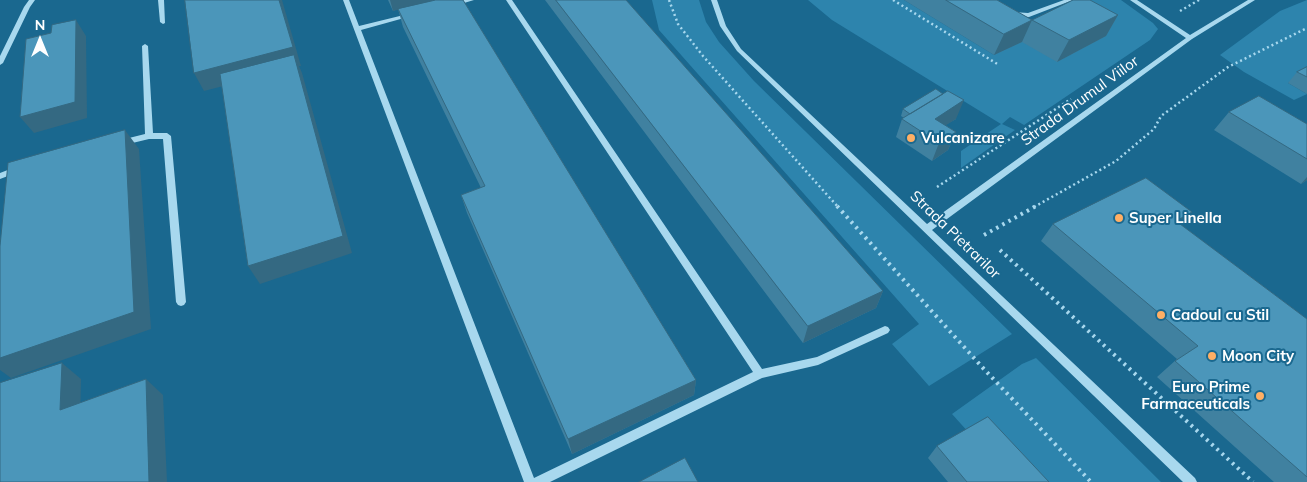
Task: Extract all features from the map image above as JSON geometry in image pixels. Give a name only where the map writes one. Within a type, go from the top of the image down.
[{"type":"street","points":[[0,63],[32,0]]},
{"type":"street","points":[[161,0],[163,22]]},
{"type":"street","points":[[346,0],[530,482]]},
{"type":"street","points":[[442,7],[471,0]]},
{"type":"street","points":[[509,0],[760,374]]},
{"type":"street","name":"Strada Pietrarilor","points":[[714,0],[723,26],[739,50],[1191,482]]},
{"type":"street","points":[[1006,10],[1014,14],[1029,16],[1070,0]]},
{"type":"street","points":[[1133,0],[1190,38]]},
{"type":"street","name":"Strada Drumul Viilor","points":[[927,229],[1190,38],[1252,0]]},
{"type":"street","points":[[357,29],[423,12]]},
{"type":"street","points":[[145,46],[149,136]]},
{"type":"street","points":[[111,145],[149,136],[167,136],[181,302]]},
{"type":"street","points":[[0,176],[6,172],[25,167]]},
{"type":"street","points":[[538,482],[760,374],[818,361],[885,330]]},
{"type":"path","points":[[669,0],[678,24],[703,56],[983,368],[1091,482]]},
{"type":"path","points":[[893,0],[999,65]]},
{"type":"path","points":[[1170,25],[1179,11],[1199,0]]},
{"type":"path","points":[[984,235],[1116,161],[1154,129],[1161,116],[1228,67],[1307,28]]},
{"type":"path","points":[[937,187],[1072,98]]},
{"type":"path","points":[[1000,250],[1254,482]]},
{"type":"shaded area","points":[[652,0],[699,0],[706,22],[719,42],[754,81],[1012,334],[929,386],[892,344],[919,324],[659,30]]},
{"type":"shaded area","points":[[808,0],[904,0],[994,55],[1088,0],[1121,0],[1153,23],[1158,29],[1150,40],[1024,125],[1010,117],[1002,124],[1015,130],[961,168],[961,151],[1001,124],[832,20]]},
{"type":"shaded area","points":[[1307,0],[1307,74],[1288,83],[1307,94],[1294,100],[1244,72],[1220,55],[1280,11]]},
{"type":"shaded area","points":[[1036,358],[1161,482],[1026,482],[970,434],[952,414],[1022,364]]},
{"type":"building","points":[[185,0],[279,0],[293,47],[194,73]]},
{"type":"building","points":[[436,0],[463,0],[696,380],[568,439],[461,195],[485,186],[398,9]]},
{"type":"building","points":[[556,0],[626,0],[883,291],[808,326]]},
{"type":"building","points":[[946,0],[997,0],[1032,20],[1004,34]]},
{"type":"building","points":[[1073,0],[1090,0],[1118,15],[1069,40],[1032,20]]},
{"type":"building","points":[[76,20],[75,102],[20,117],[26,39],[51,33],[52,25]]},
{"type":"building","points":[[294,55],[343,236],[248,266],[220,74]]},
{"type":"building","points":[[1307,67],[1307,77],[1297,72]]},
{"type":"building","points":[[936,89],[943,94],[910,114],[903,109]]},
{"type":"building","points":[[948,91],[964,100],[935,119],[956,132],[939,143],[902,119]]},
{"type":"building","points":[[1259,96],[1307,124],[1307,159],[1229,112]]},
{"type":"building","points":[[125,130],[134,312],[0,358],[0,246],[8,163]]},
{"type":"building","points":[[1146,178],[1192,212],[1176,221],[1307,319],[1307,477],[1175,361],[1198,346],[1053,224]]},
{"type":"building","points":[[62,363],[60,410],[146,379],[149,482],[0,482],[0,383]]},
{"type":"building","points":[[988,417],[1049,482],[967,482],[937,446]]},
{"type":"building","points":[[685,458],[698,482],[639,482]]},
{"type":"place","name":"Vulcanizare","points":[[911,138]]},
{"type":"place","name":"Super Linella","points":[[1119,218]]},
{"type":"place","name":"Cadoul cu Stil","points":[[1161,315]]},
{"type":"place","name":"Moon City","points":[[1212,356]]},
{"type":"place","name":"Euro Prime Farmaceuticals","points":[[1260,396]]}]
